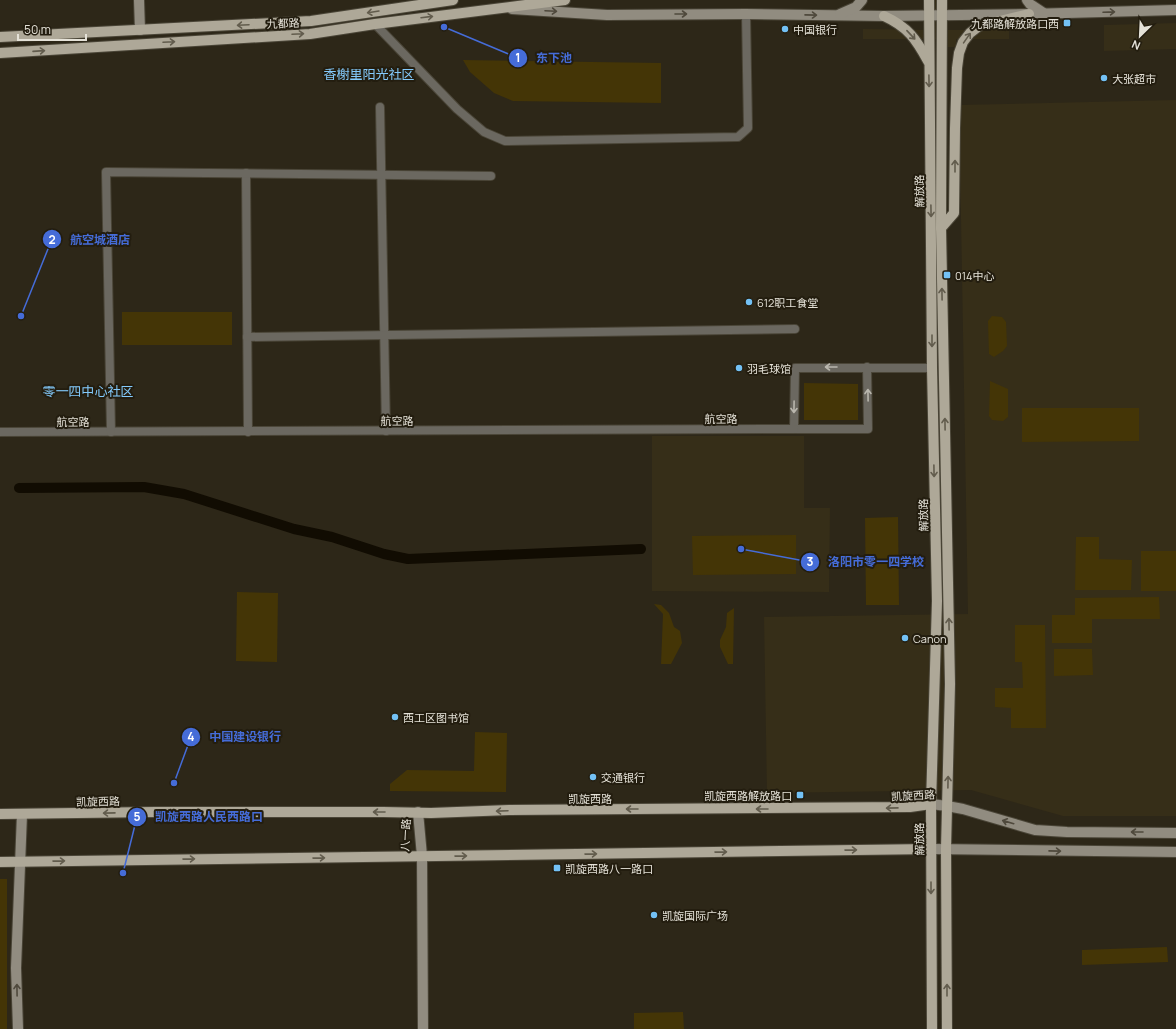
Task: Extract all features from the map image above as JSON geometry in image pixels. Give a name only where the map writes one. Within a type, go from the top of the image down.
[{"type":"main road","points":[[139,0],[140,30]]},
{"type":"main road","name":"九都路","points":[[0,37],[311,21],[453,0]]},
{"type":"main road","name":"九都路","points":[[0,53],[310,34],[375,24],[565,0]]},
{"type":"main road","points":[[837,16],[856,7],[862,0]]},
{"type":"main road","name":"解放路","points":[[929,0],[932,368],[937,601],[931,804],[932,1029]]},
{"type":"main road","name":"解放路","points":[[942,0],[941,228],[950,684],[946,849],[947,1029]]},
{"type":"main road","points":[[1027,0],[1030,4],[1045,14]]},
{"type":"main road","points":[[498,8],[607,15],[746,14],[837,16],[942,16],[1176,10]]},
{"type":"main road","points":[[941,228],[954,213],[958,53],[963,42],[970,33],[979,26],[1029,14]]},
{"type":"main road","points":[[884,16],[895,21],[911,33],[929,61]]},
{"type":"main road","name":"凯旋西路","points":[[0,814],[171,812],[431,813],[524,810],[910,807],[931,804],[947,806],[1035,830],[1067,832],[1176,833]]},
{"type":"main road","name":"八一路","points":[[418,812],[423,1029]]},
{"type":"main road","points":[[18,1029],[16,968],[22,814]]},
{"type":"main road","points":[[0,862],[931,849],[1176,852]]},
{"type":"main road","name":"八一路","points":[[417,1029],[419,856]]},
{"type":"street","points":[[375,24],[457,109],[484,132],[505,141],[738,137],[748,128],[746,14]]},
{"type":"street","points":[[380,107],[386,431]]},
{"type":"street","points":[[111,432],[106,172],[491,176]]},
{"type":"street","points":[[246,174],[248,432]]},
{"type":"street","points":[[247,337],[795,328]]},
{"type":"street","name":"航空路","points":[[0,432],[868,429],[867,367]]},
{"type":"street","points":[[794,429],[795,368],[932,368]]},
{"type":"shaded area","points":[[930,0],[941,0],[941,30],[1009,30],[1009,39],[956,39],[956,47],[936,47],[936,39],[863,39],[863,29],[930,30]]},
{"type":"shaded area","points":[[1176,23],[1176,49],[1104,51],[1104,25]]},
{"type":"shaded area","points":[[463,60],[661,63],[661,103],[513,101],[494,93],[470,72]]},
{"type":"shaded area","points":[[1176,100],[1176,816],[1063,816],[971,790],[767,793],[764,617],[968,614],[959,105]]},
{"type":"shaded area","points":[[122,312],[232,312],[232,345],[122,345]]},
{"type":"shaded area","points":[[992,316],[1002,317],[1006,322],[1007,346],[1003,351],[994,357],[989,354],[988,321]]},
{"type":"shaded area","points":[[990,381],[1008,389],[1008,417],[1003,421],[992,420],[989,416]]},
{"type":"shaded area","points":[[804,383],[858,384],[858,420],[804,420]]},
{"type":"shaded area","points":[[1022,408],[1139,408],[1139,441],[1022,442]]},
{"type":"shaded area","points":[[652,436],[804,436],[804,508],[830,508],[829,592],[652,591]]},
{"type":"shaded area","points":[[898,517],[899,605],[866,605],[865,518]]},
{"type":"shaded area","points":[[796,535],[796,574],[693,575],[692,536]]},
{"type":"shaded area","points":[[1076,537],[1099,537],[1099,559],[1132,560],[1131,590],[1075,590]]},
{"type":"shaded area","points":[[1141,551],[1176,551],[1176,591],[1141,591]]},
{"type":"shaded area","points":[[237,592],[278,593],[277,662],[236,661]]},
{"type":"shaded area","points":[[1159,597],[1160,619],[1092,619],[1092,643],[1052,643],[1052,615],[1075,615],[1075,598]]},
{"type":"shaded area","points":[[654,604],[661,605],[669,613],[674,627],[680,631],[682,643],[671,664],[661,664],[663,614]]},
{"type":"shaded area","points":[[734,608],[733,664],[728,664],[720,647],[720,640],[726,627],[727,613]]},
{"type":"shaded area","points":[[1015,625],[1045,625],[1046,728],[1011,728],[1011,708],[995,707],[995,688],[1023,688],[1022,662],[1015,662]]},
{"type":"shaded area","points":[[1054,649],[1092,649],[1093,675],[1054,676]]},
{"type":"shaded area","points":[[475,732],[507,733],[506,792],[390,791],[390,784],[407,770],[474,771]]},
{"type":"shaded area","points":[[0,879],[7,879],[7,1029],[0,1029]]},
{"type":"shaded area","points":[[1167,947],[1168,962],[1082,965],[1082,950]]},
{"type":"shaded area","points":[[683,1012],[684,1029],[634,1029],[634,1013]]},
{"type":"waterway","points":[[19,488],[144,487],[184,494],[294,529],[332,537],[384,554],[408,559],[641,549]]},
{"type":"place","name":"九都路解放路口西","points":[[1067,23]]},
{"type":"place","name":"东下池","points":[[444,27]]},
{"type":"place","name":"中国银行","points":[[785,29]]},
{"type":"place","name":"大张超市","points":[[1104,78]]},
{"type":"place","name":"014中心","points":[[947,275]]},
{"type":"place","name":"612职工食堂","points":[[749,302]]},
{"type":"place","name":"航空城酒店","points":[[21,316]]},
{"type":"place","name":"羽毛球馆","points":[[739,368]]},
{"type":"place","name":"洛阳市零一四学校","points":[[741,549]]},
{"type":"place","name":"Canon","points":[[905,638]]},
{"type":"place","name":"西工区图书馆","points":[[395,717]]},
{"type":"place","name":"交通银行","points":[[593,777]]},
{"type":"place","name":"中国建设银行","points":[[174,783]]},
{"type":"place","name":"凯旋西路解放路口","points":[[800,795]]},
{"type":"place","name":"凯旋西路八一路口","points":[[557,868]]},
{"type":"place","name":"凯旋西路人民西路口","points":[[123,873]]},
{"type":"place","name":"凯旋国际广场","points":[[654,915]]},
{"type":"district","name":"香榭里阳光社区","points":[[369,74]]},
{"type":"district","name":"零一四中心社区","points":[[88,391]]}]
